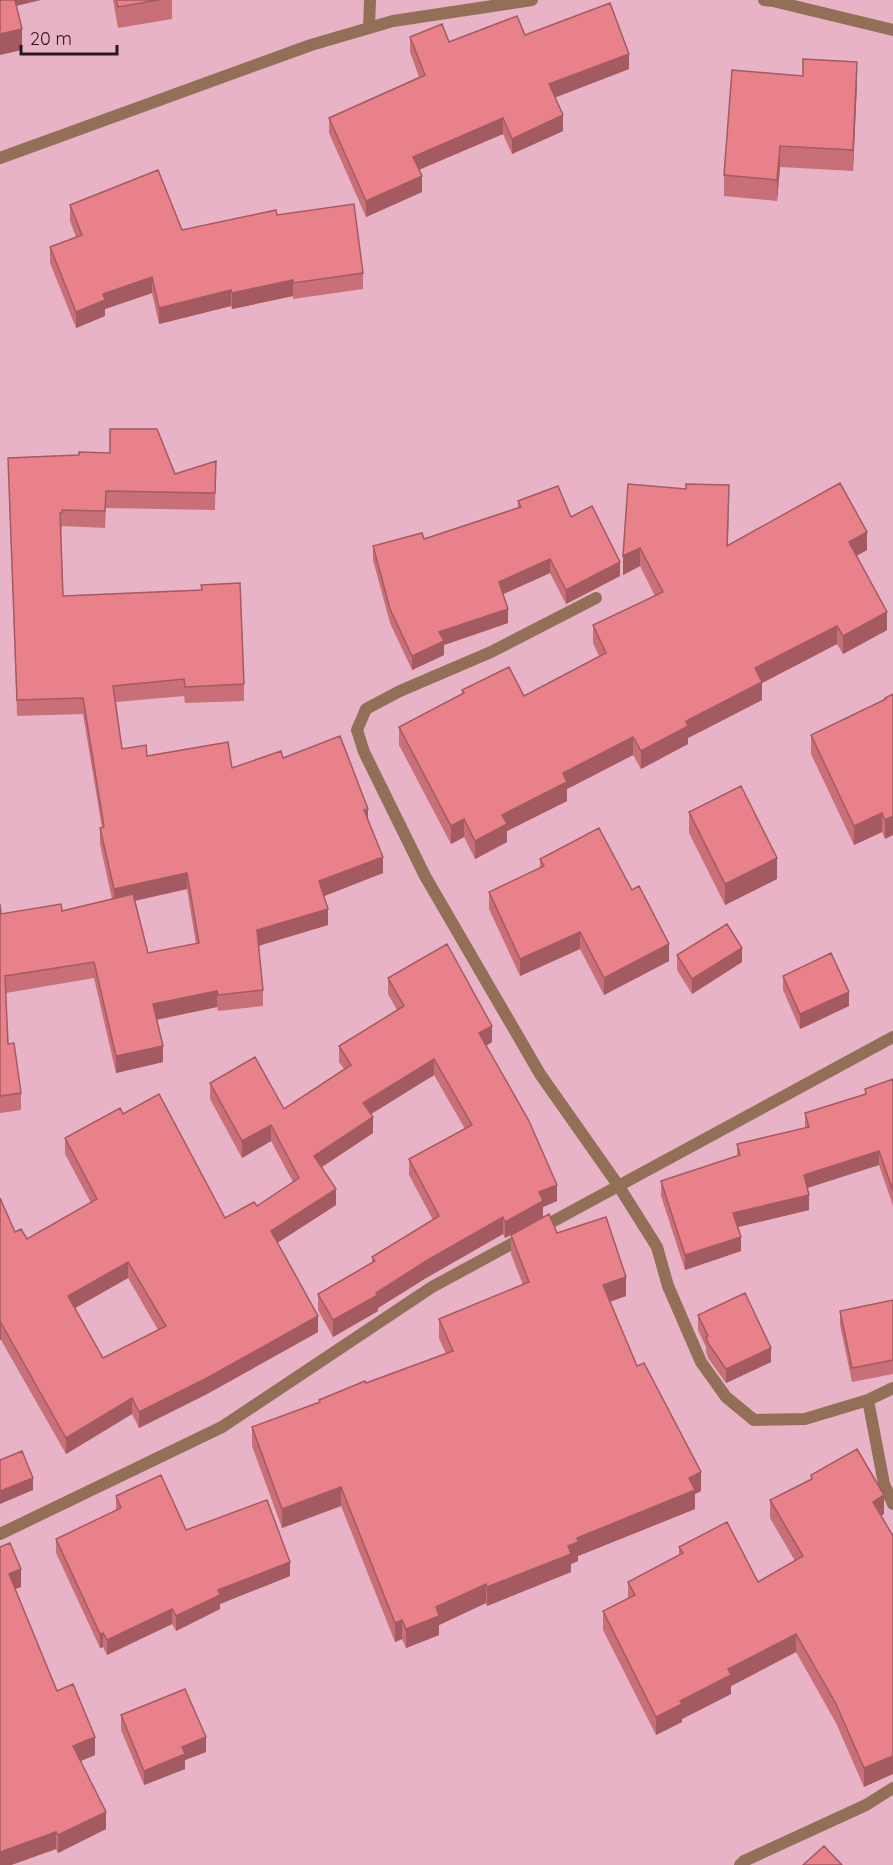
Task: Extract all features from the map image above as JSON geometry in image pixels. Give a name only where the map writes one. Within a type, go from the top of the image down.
[{"type":"street","points":[[369,28],[370,0]]},
{"type":"street","points":[[0,158],[311,45],[393,21],[532,0]]},
{"type":"street","points":[[764,0],[893,30]]},
{"type":"street","points":[[596,598],[491,652],[400,690],[366,709],[357,730],[364,752],[425,876],[540,1074],[618,1185],[657,1247],[668,1286],[701,1362],[726,1397],[754,1420],[805,1419],[868,1400],[893,1389]]},
{"type":"street","points":[[0,1534],[222,1427],[432,1287],[893,1036]]},
{"type":"street","points":[[868,1400],[884,1484],[893,1504]]},
{"type":"street","points":[[740,1865],[744,1861],[866,1805],[893,1788]]},
{"type":"building","points":[[0,0],[15,0],[22,29],[0,34]]},
{"type":"building","points":[[116,0],[159,0],[118,7]]},
{"type":"building","points":[[610,3],[629,54],[549,84],[563,115],[512,139],[503,118],[413,157],[422,176],[366,201],[329,118],[425,75],[410,37],[442,24],[449,42],[517,16],[525,35]]},
{"type":"building","points":[[803,59],[857,62],[853,150],[780,146],[777,180],[724,175],[732,70],[803,76]]},
{"type":"building","points":[[158,170],[182,230],[276,210],[277,215],[354,204],[363,273],[293,283],[293,280],[232,293],[231,290],[159,308],[152,277],[103,294],[105,300],[76,312],[50,247],[82,235],[70,205]]},
{"type":"building","points":[[110,429],[157,429],[175,474],[216,461],[215,493],[106,491],[105,511],[62,510],[60,513],[63,596],[202,590],[201,585],[240,583],[244,684],[185,687],[184,679],[113,686],[122,749],[146,745],[147,756],[228,742],[232,768],[281,751],[283,758],[340,736],[368,809],[364,810],[383,857],[319,881],[328,909],[257,930],[263,990],[218,995],[217,991],[153,1004],[163,1046],[116,1056],[94,962],[5,976],[8,1044],[14,1043],[21,1093],[0,1096],[0,904],[1,914],[61,904],[62,911],[133,894],[148,953],[199,943],[187,873],[114,889],[100,828],[104,827],[83,698],[17,700],[8,458],[79,455],[79,452],[110,453]]},
{"type":"building","points":[[840,483],[867,532],[849,542],[887,612],[843,636],[837,626],[755,668],[762,682],[686,721],[688,726],[641,751],[633,737],[563,773],[567,782],[502,815],[507,824],[475,841],[464,819],[451,826],[399,727],[464,693],[462,690],[509,667],[524,696],[606,653],[593,625],[663,592],[640,548],[623,556],[628,484],[686,489],[686,484],[729,485],[727,546]]},
{"type":"building","points":[[558,486],[571,517],[592,506],[620,562],[566,590],[550,559],[499,582],[508,609],[439,632],[444,641],[412,656],[390,609],[373,546],[422,533],[424,539],[521,507],[518,501]]},
{"type":"building","points":[[893,694],[893,816],[885,820],[882,813],[854,826],[811,735]]},
{"type":"building","points":[[741,786],[777,858],[725,884],[689,812]]},
{"type":"building","points":[[599,828],[632,890],[639,886],[669,944],[604,978],[580,932],[520,959],[489,892],[544,866],[540,859]]},
{"type":"building","points":[[727,924],[742,948],[692,979],[677,955]]},
{"type":"building","points":[[447,944],[492,1026],[479,1033],[529,1121],[557,1185],[539,1192],[543,1201],[505,1222],[503,1217],[426,1261],[376,1293],[378,1295],[333,1320],[318,1294],[375,1261],[372,1257],[439,1216],[409,1159],[472,1125],[434,1059],[363,1103],[373,1117],[314,1156],[336,1189],[271,1231],[318,1316],[207,1378],[139,1412],[132,1398],[66,1438],[0,1324],[0,1198],[15,1232],[21,1229],[27,1239],[97,1199],[65,1138],[120,1108],[123,1114],[159,1094],[225,1218],[254,1202],[257,1206],[299,1178],[271,1125],[242,1141],[210,1083],[255,1057],[284,1109],[351,1065],[339,1046],[404,1006],[388,978]],"holes":[[[128,1262],[166,1326],[103,1358],[68,1296]]]},
{"type":"building","points":[[831,953],[849,992],[800,1014],[783,976]]},
{"type":"building","points":[[893,1079],[893,1191],[879,1151],[804,1175],[809,1195],[733,1213],[741,1237],[685,1255],[661,1181],[740,1155],[737,1144],[809,1127],[805,1113],[866,1094],[865,1089]]},
{"type":"building","points":[[549,1214],[557,1233],[606,1217],[626,1277],[603,1285],[637,1366],[644,1363],[701,1472],[689,1478],[695,1490],[577,1538],[578,1542],[568,1546],[571,1554],[487,1587],[486,1584],[436,1607],[439,1616],[406,1629],[402,1620],[395,1623],[341,1487],[282,1509],[252,1427],[320,1402],[319,1400],[365,1381],[366,1383],[453,1351],[439,1319],[529,1282],[511,1235]]},
{"type":"building","points":[[745,1293],[771,1348],[726,1369],[708,1343],[706,1337],[708,1336],[698,1315]]},
{"type":"building","points":[[893,1300],[893,1360],[852,1368],[840,1311]]},
{"type":"building","points":[[857,1449],[884,1495],[873,1502],[893,1536],[893,1756],[864,1768],[836,1704],[796,1634],[728,1669],[731,1675],[680,1701],[682,1704],[656,1717],[603,1611],[635,1595],[628,1582],[683,1553],[679,1547],[727,1522],[758,1582],[803,1556],[770,1500],[812,1479],[811,1475]]},
{"type":"building","points":[[22,1451],[33,1478],[0,1491],[0,1460]]},
{"type":"building","points":[[161,1475],[186,1530],[267,1500],[290,1562],[218,1590],[220,1595],[176,1616],[172,1609],[107,1640],[103,1633],[100,1634],[56,1539],[121,1508],[116,1496]]},
{"type":"building","points":[[10,1543],[21,1569],[9,1574],[57,1691],[73,1684],[95,1737],[73,1746],[106,1812],[58,1835],[56,1832],[0,1852],[0,1547]]},
{"type":"building","points":[[185,1689],[206,1737],[182,1747],[185,1754],[144,1771],[121,1715]]},
{"type":"building","points":[[824,1846],[842,1865],[803,1865]]}]
